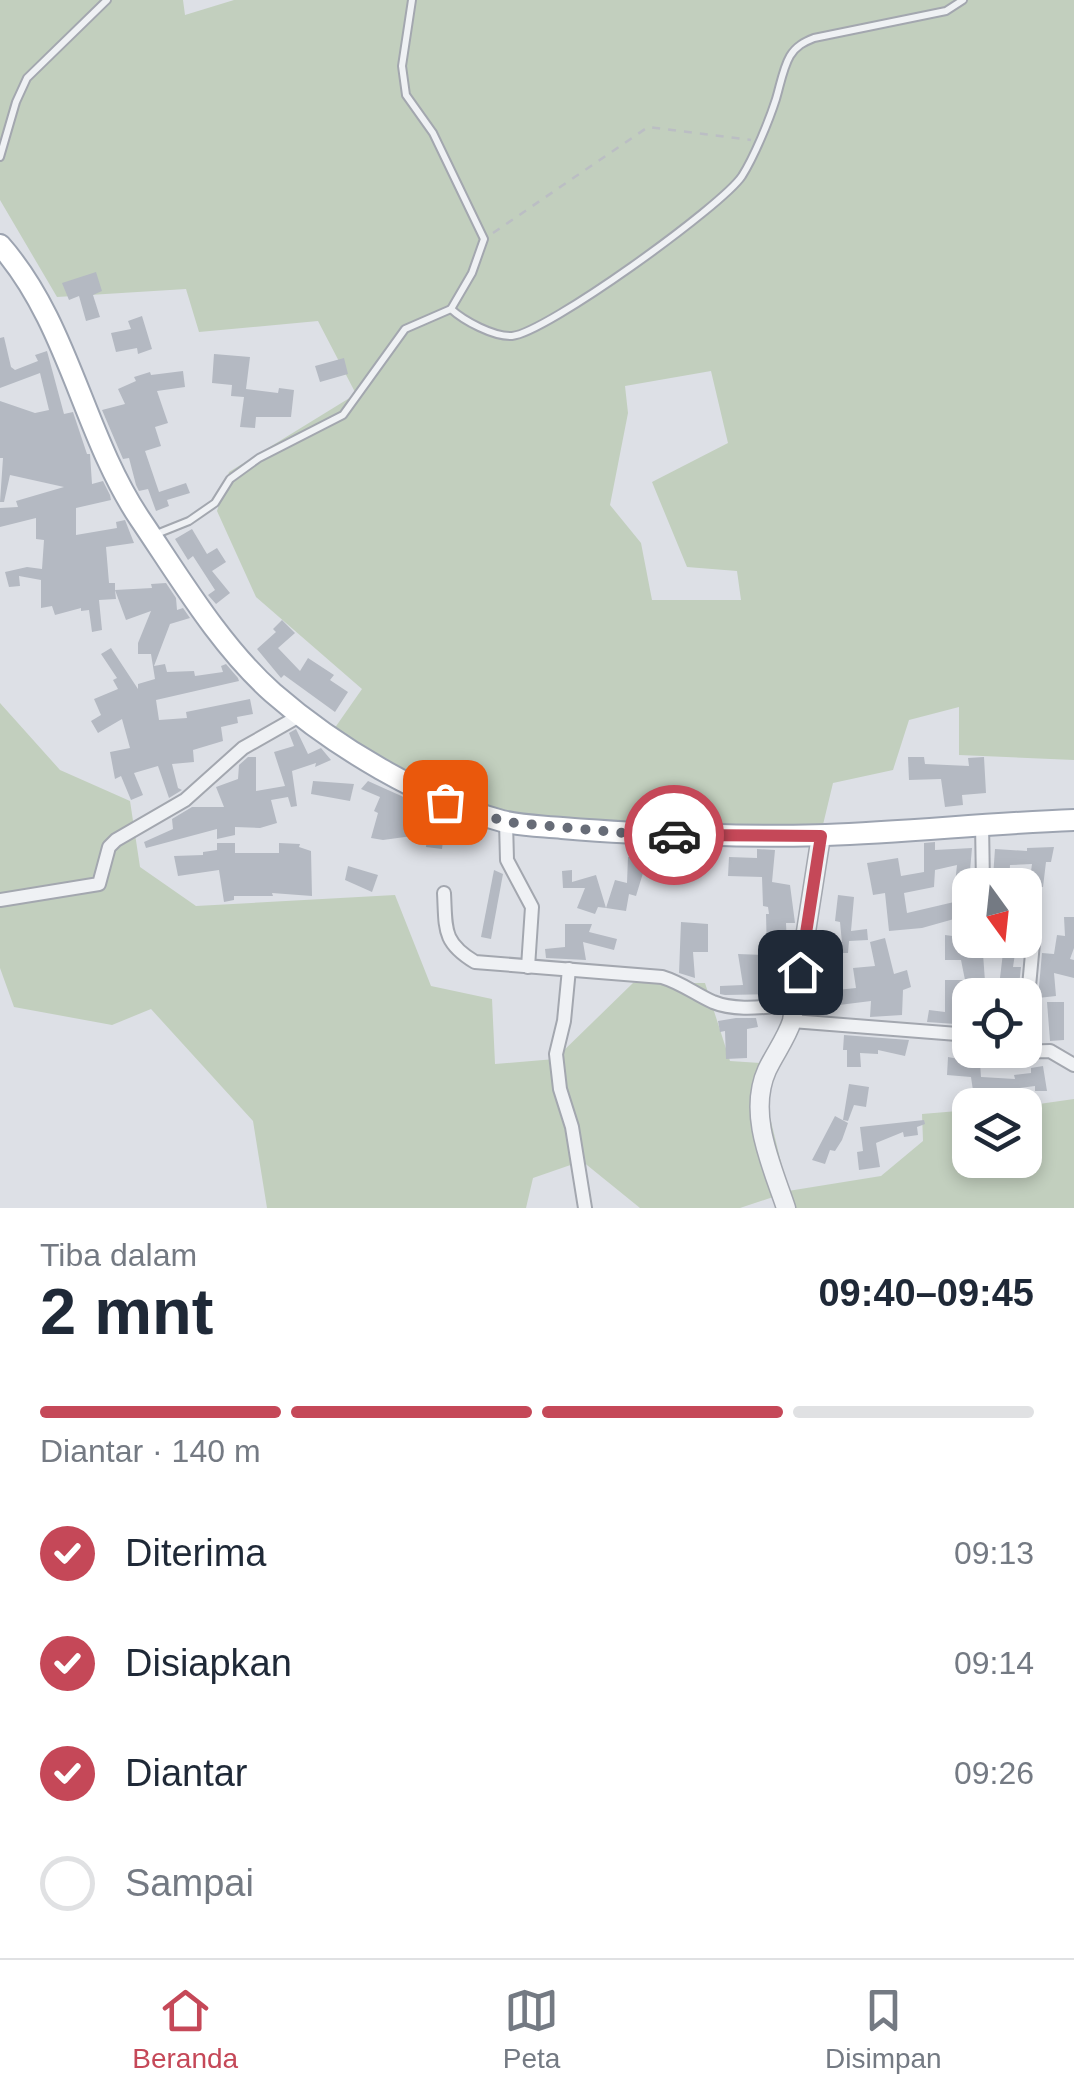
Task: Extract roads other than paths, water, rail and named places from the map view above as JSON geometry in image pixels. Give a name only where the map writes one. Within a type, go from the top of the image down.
[{"type":"main road","points":[[0,245],[34,293],[114,473],[152,535],[238,656],[301,715],[372,763],[445,802],[506,822],[635,834],[821,836],[1074,820]]},
{"type":"street","points":[[0,900],[100,884],[110,847],[116,840],[185,800],[242,748],[301,715]]},
{"type":"street","points":[[506,822],[506,860],[532,907],[528,967]]},
{"type":"street","points":[[982,823],[983,868]]},
{"type":"street","points":[[786,1208],[762,1134],[760,1099],[765,1073],[788,1035],[794,1013],[821,836]]},
{"type":"street","points":[[444,894],[446,936],[458,952],[475,962],[662,977],[684,983],[711,1001],[727,1006],[952,1033]]},
{"type":"street","points":[[569,969],[556,1054],[585,1208]]},
{"type":"street","points":[[1042,1052],[1050,1052],[1074,1066]]},
{"type":"lane","points":[[0,157],[27,78],[106,0]]},
{"type":"lane","points":[[152,535],[189,521],[215,502],[230,479],[258,458],[343,415],[405,329],[451,308],[472,274],[484,239],[433,133],[406,95],[402,66],[412,0]]},
{"type":"lane","points":[[451,308],[498,334],[514,336],[541,327],[720,200],[742,175],[769,123],[789,57],[800,45],[814,38],[946,12],[963,0]]}]
